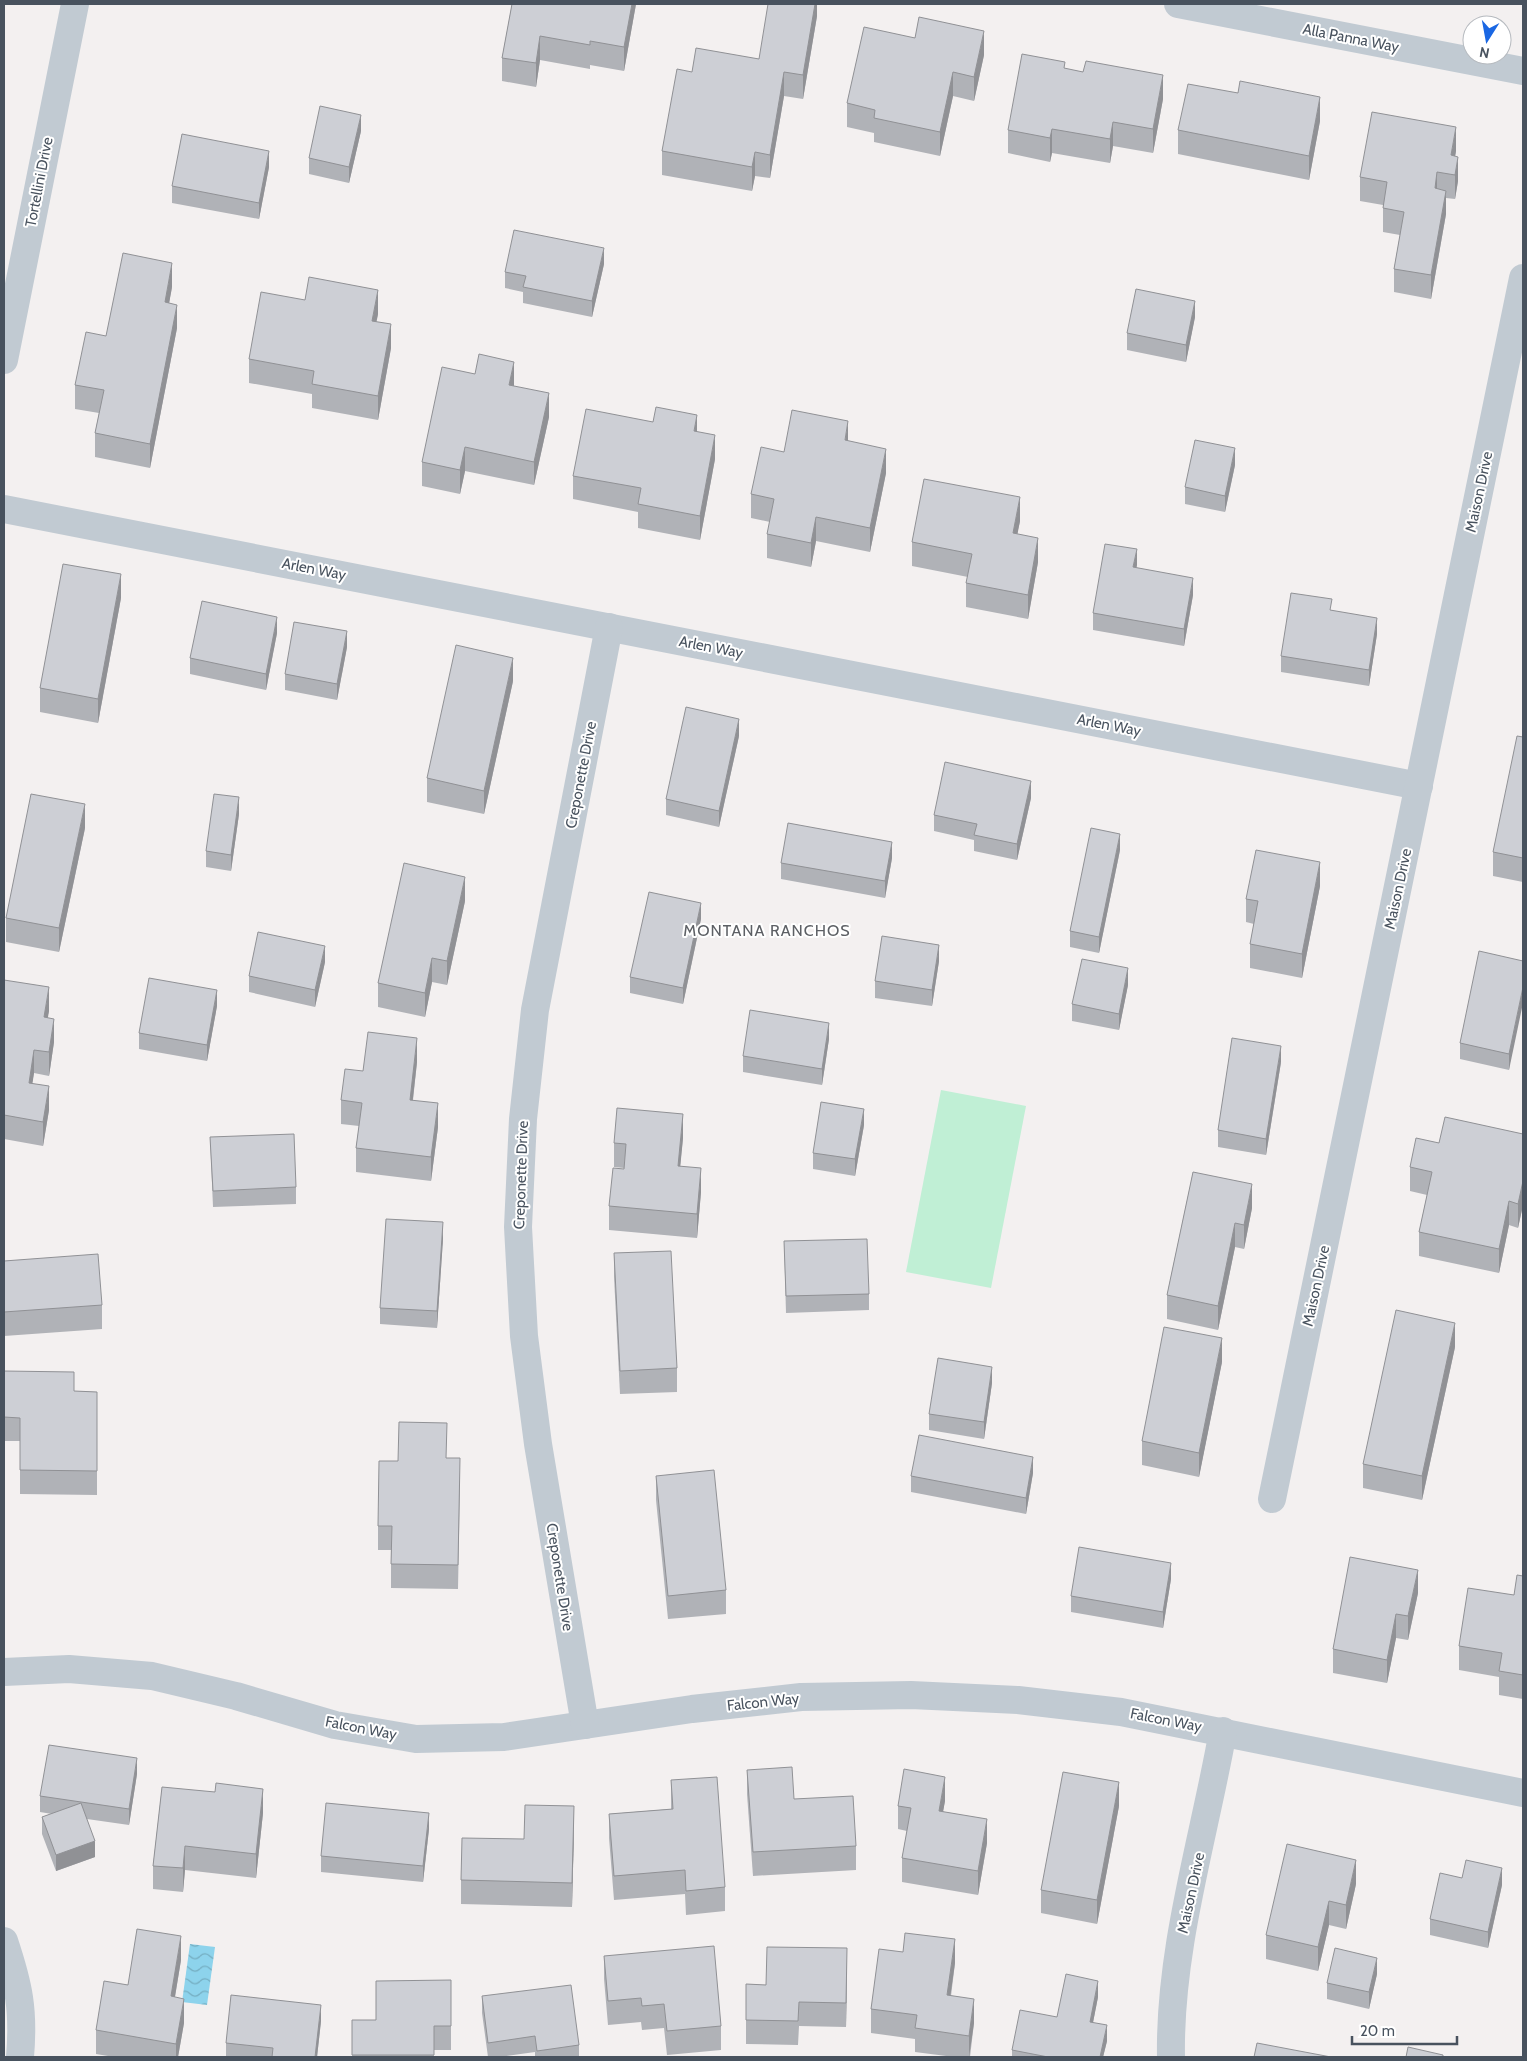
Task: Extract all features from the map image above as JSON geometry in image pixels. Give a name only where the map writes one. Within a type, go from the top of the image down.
[{"type":"street","name":"Tortellini Drive","points":[[4,360],[75,4]]},
{"type":"street","name":"Alla Panna Way","points":[[1178,4],[1523,71]]},
{"type":"street","name":"Maison Drive","points":[[1272,1500],[1523,278]]},
{"type":"street","name":"Arlen Way","points":[[4,509],[1419,786]]},
{"type":"street","name":"Creponette Drive","points":[[585,1725],[533,1405],[524,1336],[518,1227],[523,1119],[535,1010],[610,627]]},
{"type":"street","name":"Falcon Way","points":[[4,1672],[69,1669],[152,1676],[236,1696],[335,1725],[416,1739],[504,1737],[692,1709],[801,1697],[911,1695],[1018,1700],[1121,1712],[1223,1731],[1523,1793]]},
{"type":"street","name":"Maison Drive","points":[[1172,2057],[1171,2024],[1175,1971],[1223,1731]]},
{"type":"street","points":[[4,1941],[18,1983],[23,2026],[20,2057]]},
{"type":"green space","points":[[941,1090],[1026,1106],[991,1288],[906,1272]]},
{"type":"water","points":[[190,1944],[215,1947],[207,2005],[182,2002]]},
{"type":"building","points":[[512,4],[632,4],[624,47],[590,41],[590,45],[540,36],[536,63],[502,58]]},
{"type":"building","points":[[768,4],[815,4],[803,75],[784,72],[770,155],[755,152],[752,167],[662,151],[677,69],[692,72],[696,48],[759,59]]},
{"type":"building","points":[[919,17],[984,31],[974,77],[953,72],[940,132],[874,118],[875,110],[847,103],[864,27],[915,38]]},
{"type":"building","points":[[1022,54],[1065,62],[1064,68],[1083,72],[1086,61],[1163,75],[1153,129],[1113,122],[1110,139],[1052,129],[1050,138],[1008,130]]},
{"type":"building","points":[[1240,81],[1320,97],[1309,156],[1178,130],[1188,84],[1238,93]]},
{"type":"building","points":[[320,106],[361,115],[349,167],[309,158]]},
{"type":"building","points":[[1372,112],[1456,127],[1451,155],[1458,157],[1455,175],[1437,172],[1435,188],[1446,191],[1431,275],[1394,269],[1404,212],[1383,208],[1387,182],[1360,177]]},
{"type":"building","points":[[182,134],[269,151],[259,203],[172,186]]},
{"type":"building","points":[[514,230],[604,248],[592,301],[523,287],[526,276],[505,272]]},
{"type":"building","points":[[123,253],[172,263],[165,302],[177,305],[150,444],[95,433],[104,390],[75,385],[86,332],[106,336]]},
{"type":"building","points":[[309,277],[378,290],[372,321],[391,324],[378,396],[312,384],[314,371],[249,359],[261,292],[305,300]]},
{"type":"building","points":[[1136,289],[1195,301],[1186,345],[1127,333]]},
{"type":"building","points":[[479,354],[514,362],[509,385],[549,393],[534,462],[465,447],[460,470],[422,462],[442,367],[475,374]]},
{"type":"building","points":[[656,407],[697,415],[694,431],[715,435],[700,516],[638,504],[641,488],[573,476],[586,409],[653,422]]},
{"type":"building","points":[[792,410],[848,421],[845,440],[886,449],[870,528],[816,517],[811,543],[767,534],[774,499],[751,494],[761,447],[784,452]]},
{"type":"building","points":[[1195,440],[1235,448],[1225,496],[1185,487]]},
{"type":"building","points":[[924,479],[1020,497],[1013,533],[1038,538],[1028,595],[966,583],[972,554],[912,542]]},
{"type":"building","points":[[1105,544],[1137,549],[1133,567],[1193,578],[1184,629],[1093,613]]},
{"type":"building","points":[[63,564],[121,574],[98,699],[40,688]]},
{"type":"building","points":[[1291,593],[1332,599],[1330,610],[1377,618],[1369,670],[1281,656]]},
{"type":"building","points":[[202,601],[277,617],[266,674],[190,658]]},
{"type":"building","points":[[294,622],[347,631],[337,684],[285,674]]},
{"type":"building","points":[[456,645],[513,658],[484,791],[427,778]]},
{"type":"building","points":[[686,707],[739,719],[719,811],[666,799]]},
{"type":"building","points":[[1517,736],[1523,737],[1523,858],[1493,852]]},
{"type":"building","points":[[945,762],[1031,781],[1017,844],[974,835],[977,824],[934,815]]},
{"type":"building","points":[[31,794],[85,804],[59,928],[6,918]]},
{"type":"building","points":[[214,794],[239,797],[231,855],[206,851]]},
{"type":"building","points":[[788,823],[892,842],[885,881],[781,863]]},
{"type":"building","points":[[1091,828],[1120,834],[1099,937],[1070,931]]},
{"type":"building","points":[[1256,850],[1320,862],[1302,954],[1250,944],[1258,901],[1246,899]]},
{"type":"building","points":[[404,863],[465,877],[447,961],[432,958],[425,993],[378,983]]},
{"type":"building","points":[[649,892],[701,903],[683,988],[630,977]]},
{"type":"building","points":[[258,932],[325,946],[315,990],[249,976]]},
{"type":"building","points":[[882,936],[939,945],[932,990],[875,981]]},
{"type":"building","points":[[1479,951],[1523,961],[1523,987],[1509,1054],[1460,1043]]},
{"type":"building","points":[[1082,959],[1128,968],[1119,1014],[1072,1004]]},
{"type":"building","points":[[149,978],[217,990],[207,1045],[139,1033]]},
{"type":"building","points":[[4,980],[49,987],[44,1017],[54,1019],[49,1052],[34,1050],[29,1083],[49,1086],[43,1122],[4,1115]]},
{"type":"building","points":[[750,1010],[829,1023],[822,1069],[743,1056]]},
{"type":"building","points":[[368,1032],[417,1038],[410,1100],[438,1103],[431,1157],[356,1148],[362,1103],[341,1100],[345,1069],[363,1071]]},
{"type":"building","points":[[1232,1038],[1281,1046],[1266,1139],[1218,1130]]},
{"type":"building","points":[[821,1102],[864,1109],[855,1159],[813,1153]]},
{"type":"building","points":[[617,1108],[683,1114],[678,1166],[701,1168],[697,1214],[609,1206],[613,1168],[624,1169],[626,1144],[614,1143]]},
{"type":"building","points":[[1445,1117],[1523,1134],[1523,1181],[1518,1204],[1509,1201],[1499,1249],[1419,1232],[1432,1172],[1410,1167],[1416,1138],[1439,1143]]},
{"type":"building","points":[[294,1134],[296,1187],[213,1191],[210,1137]]},
{"type":"building","points":[[1193,1172],[1252,1184],[1244,1225],[1235,1223],[1218,1306],[1167,1295]]},
{"type":"building","points":[[386,1219],[443,1222],[437,1311],[380,1308]]},
{"type":"building","points":[[867,1239],[869,1294],[786,1296],[784,1241]]},
{"type":"building","points":[[671,1251],[677,1368],[620,1371],[614,1253]]},
{"type":"building","points":[[98,1254],[102,1305],[4,1312],[4,1261]]},
{"type":"building","points":[[1396,1310],[1455,1323],[1422,1476],[1363,1464]]},
{"type":"building","points":[[1164,1327],[1222,1338],[1199,1453],[1142,1441]]},
{"type":"building","points":[[938,1358],[992,1367],[984,1422],[929,1414]]},
{"type":"building","points":[[4,1371],[74,1372],[74,1391],[97,1392],[97,1471],[20,1470],[20,1418],[4,1417]]},
{"type":"building","points":[[399,1422],[447,1423],[446,1458],[460,1458],[458,1565],[391,1564],[392,1526],[378,1526],[379,1461],[398,1461]]},
{"type":"building","points":[[919,1435],[1033,1457],[1026,1498],[911,1476]]},
{"type":"building","points":[[714,1470],[726,1590],[668,1596],[656,1476]]},
{"type":"building","points":[[1079,1547],[1171,1563],[1163,1612],[1071,1596]]},
{"type":"building","points":[[1350,1557],[1418,1570],[1408,1616],[1396,1614],[1387,1660],[1333,1649]]},
{"type":"building","points":[[1517,1575],[1523,1576],[1523,1675],[1499,1671],[1502,1653],[1459,1646],[1468,1588],[1514,1595]]},
{"type":"building","points":[[49,1745],[137,1758],[129,1809],[40,1796]]},
{"type":"building","points":[[792,1767],[794,1799],[853,1796],[856,1846],[753,1852],[747,1770]]},
{"type":"building","points":[[904,1769],[945,1777],[939,1811],[987,1819],[978,1871],[902,1858],[911,1808],[898,1806]]},
{"type":"building","points":[[1063,1772],[1119,1782],[1097,1900],[1041,1890]]},
{"type":"building","points":[[717,1777],[725,1887],[686,1891],[685,1870],[614,1876],[609,1814],[673,1809],[671,1780]]},
{"type":"building","points":[[216,1783],[263,1789],[256,1854],[185,1846],[183,1868],[153,1866],[162,1787],[215,1792]]},
{"type":"building","points":[[81,1803],[95,1841],[56,1855],[42,1817]]},
{"type":"building","points":[[326,1803],[429,1813],[423,1866],[321,1856]]},
{"type":"building","points":[[525,1805],[574,1806],[572,1883],[461,1880],[462,1838],[524,1839]]},
{"type":"building","points":[[1287,1844],[1356,1860],[1346,1905],[1329,1901],[1318,1947],[1266,1935]]},
{"type":"building","points":[[1466,1860],[1502,1868],[1488,1932],[1430,1919],[1440,1873],[1462,1878]]},
{"type":"building","points":[[137,1929],[181,1936],[171,1996],[184,1999],[176,2044],[96,2030],[104,1981],[128,1985]]},
{"type":"building","points":[[905,1933],[955,1939],[947,1995],[974,1999],[969,2036],[915,2028],[917,2015],[871,2009],[879,1949],[903,1952]]},
{"type":"building","points":[[714,1946],[721,2026],[667,2031],[664,2004],[642,2006],[641,1998],[608,2001],[604,1956]]},
{"type":"building","points":[[767,1947],[847,1948],[846,2003],[799,2002],[798,2021],[746,2020],[746,1984],[766,1985]]},
{"type":"building","points":[[1335,1948],[1377,1958],[1369,1992],[1327,1983]]},
{"type":"building","points":[[1066,1974],[1098,1981],[1090,2022],[1107,2025],[1100,2057],[1048,2057],[1012,2050],[1020,2010],[1057,2017]]},
{"type":"building","points":[[451,1980],[451,2026],[434,2026],[434,2055],[352,2055],[352,2020],[376,2020],[376,1981]]},
{"type":"building","points":[[571,1985],[579,2045],[537,2051],[535,2036],[488,2043],[482,1996]]},
{"type":"building","points":[[231,1995],[321,2005],[315,2057],[272,2057],[273,2048],[226,2043]]},
{"type":"building","points":[[1257,2043],[1331,2057],[1254,2057]]},
{"type":"building","points":[[1408,2047],[1443,2055],[1443,2057],[1406,2057]]},
{"type":"district","name":"MONTANA RANCHOS","points":[[767,930]]}]
